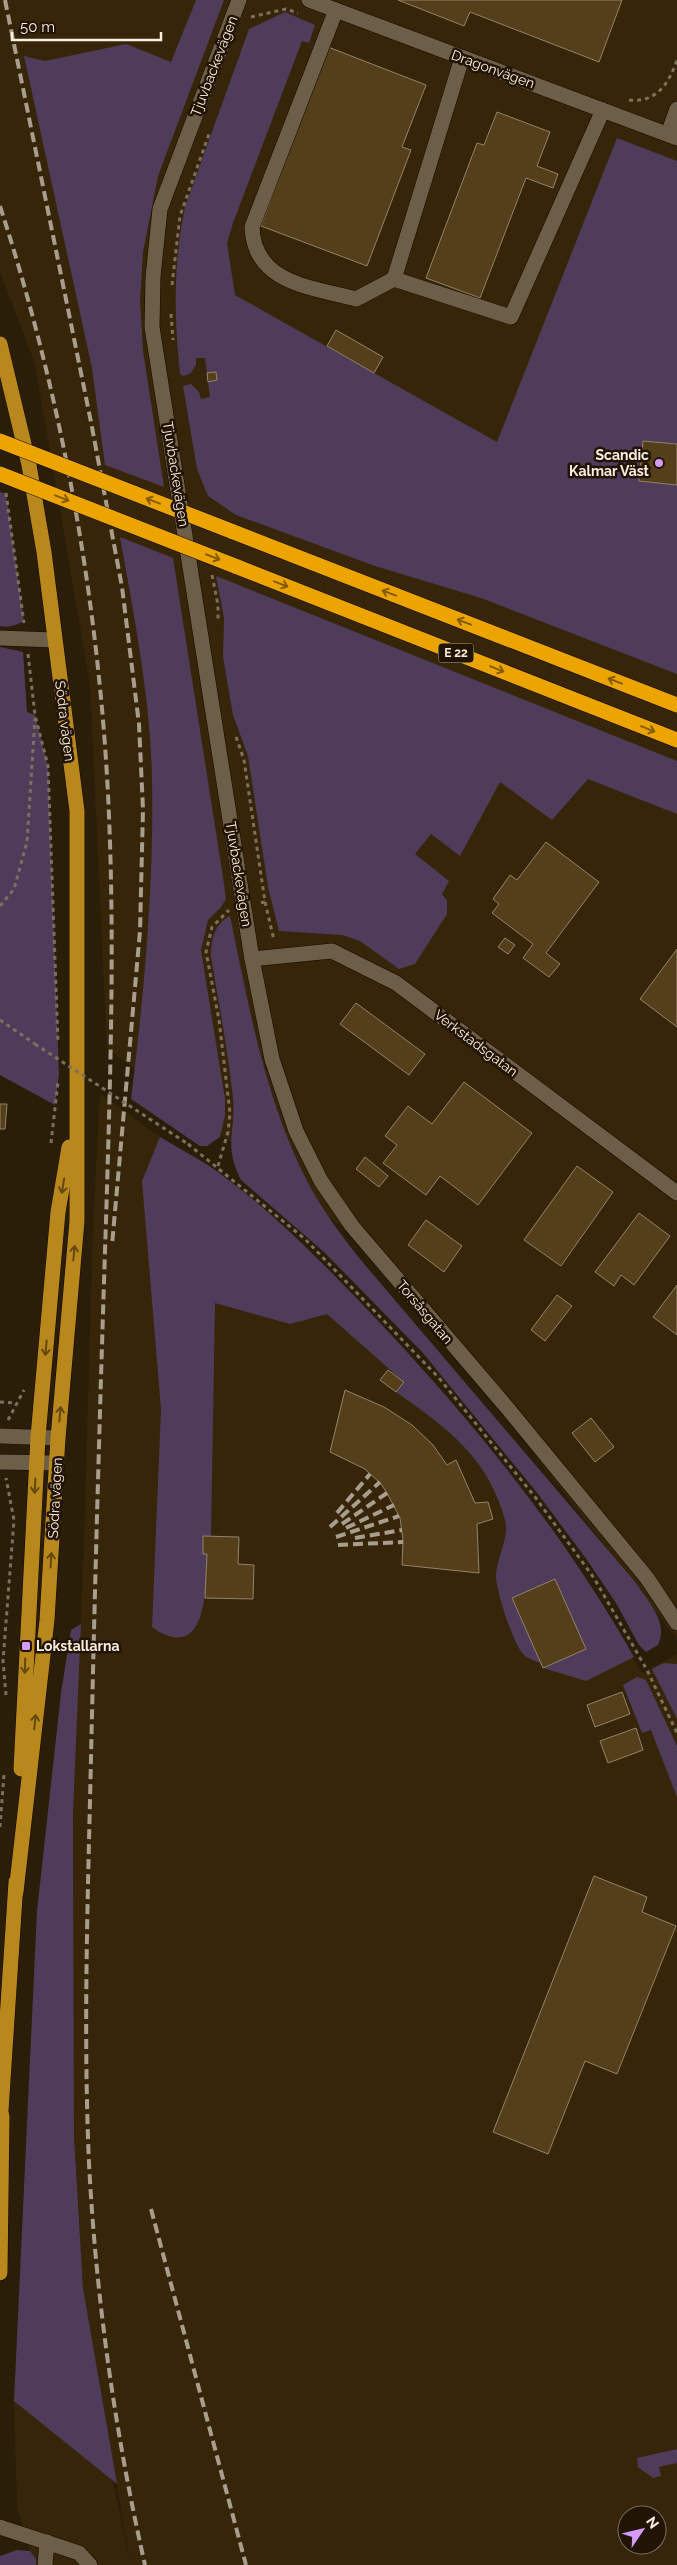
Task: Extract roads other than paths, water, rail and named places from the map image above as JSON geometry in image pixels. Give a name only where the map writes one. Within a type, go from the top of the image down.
[{"type":"highway","name":"E 22","points":[[0,441],[677,706]]},
{"type":"highway","name":"E 22","points":[[2,480],[235,566],[677,740]]},
{"type":"main road","name":"Södra vägen","points":[[1,353],[29,465],[44,552],[77,811],[77,1221],[58,1438],[47,1620],[16,1892]]},
{"type":"main road","name":"Södra vägen","points":[[0,2126],[16,1892],[36,1463],[58,1212],[76,1104]]},
{"type":"main road","name":"Södra vägen","points":[[0,2273],[2,2104]]},
{"type":"street","name":"Tjuvbackevägen","points":[[240,0],[160,209],[153,277],[152,327],[252,959]]},
{"type":"street","name":"Dragonvägen","points":[[309,0],[672,136]]},
{"type":"street","points":[[336,10],[252,227],[252,245],[263,264],[280,277],[356,299],[394,279],[462,58]]},
{"type":"street","points":[[672,136],[677,109]]},
{"type":"street","points":[[394,279],[511,318],[603,110]]},
{"type":"street","points":[[0,638],[54,640]]},
{"type":"street","name":"Verkstadsgatan","points":[[252,959],[332,951],[396,983],[677,1194]]},
{"type":"street","name":"Torsåsgatan","points":[[252,959],[272,1059],[296,1130],[321,1181],[352,1226],[509,1410],[647,1578],[677,1623]]},
{"type":"street","points":[[3,1436],[58,1438]]},
{"type":"street","points":[[2,1463],[57,1463]]},
{"type":"street","points":[[0,2527],[79,2553],[90,2565]]},
{"type":"street","points":[[45,2565],[47,2542]]},
{"type":"railway","points":[[5,0],[91,422],[122,587],[139,724],[143,809],[140,931],[112,1245]]},
{"type":"railway","points":[[0,206],[37,332],[66,460],[78,524],[96,655],[107,782],[112,970],[89,1859],[86,2011],[87,2112],[96,2264],[108,2365],[134,2515],[145,2565]]},
{"type":"railway","points":[[337,1513],[370,1474]]},
{"type":"railway","points":[[330,1527],[380,1482]]},
{"type":"railway","points":[[342,1524],[387,1493]]},
{"type":"railway","points":[[346,1528],[394,1505]]},
{"type":"railway","points":[[336,1537],[399,1516]]},
{"type":"railway","points":[[355,1538],[402,1530]]},
{"type":"railway","points":[[338,1545],[403,1542]]},
{"type":"railway","points":[[151,2209],[246,2565]]},
{"type":"place","name":"Scandic Kalmar Väst","points":[[659,463]]},
{"type":"place","name":"Lokstallarna","points":[[26,1646]]}]
